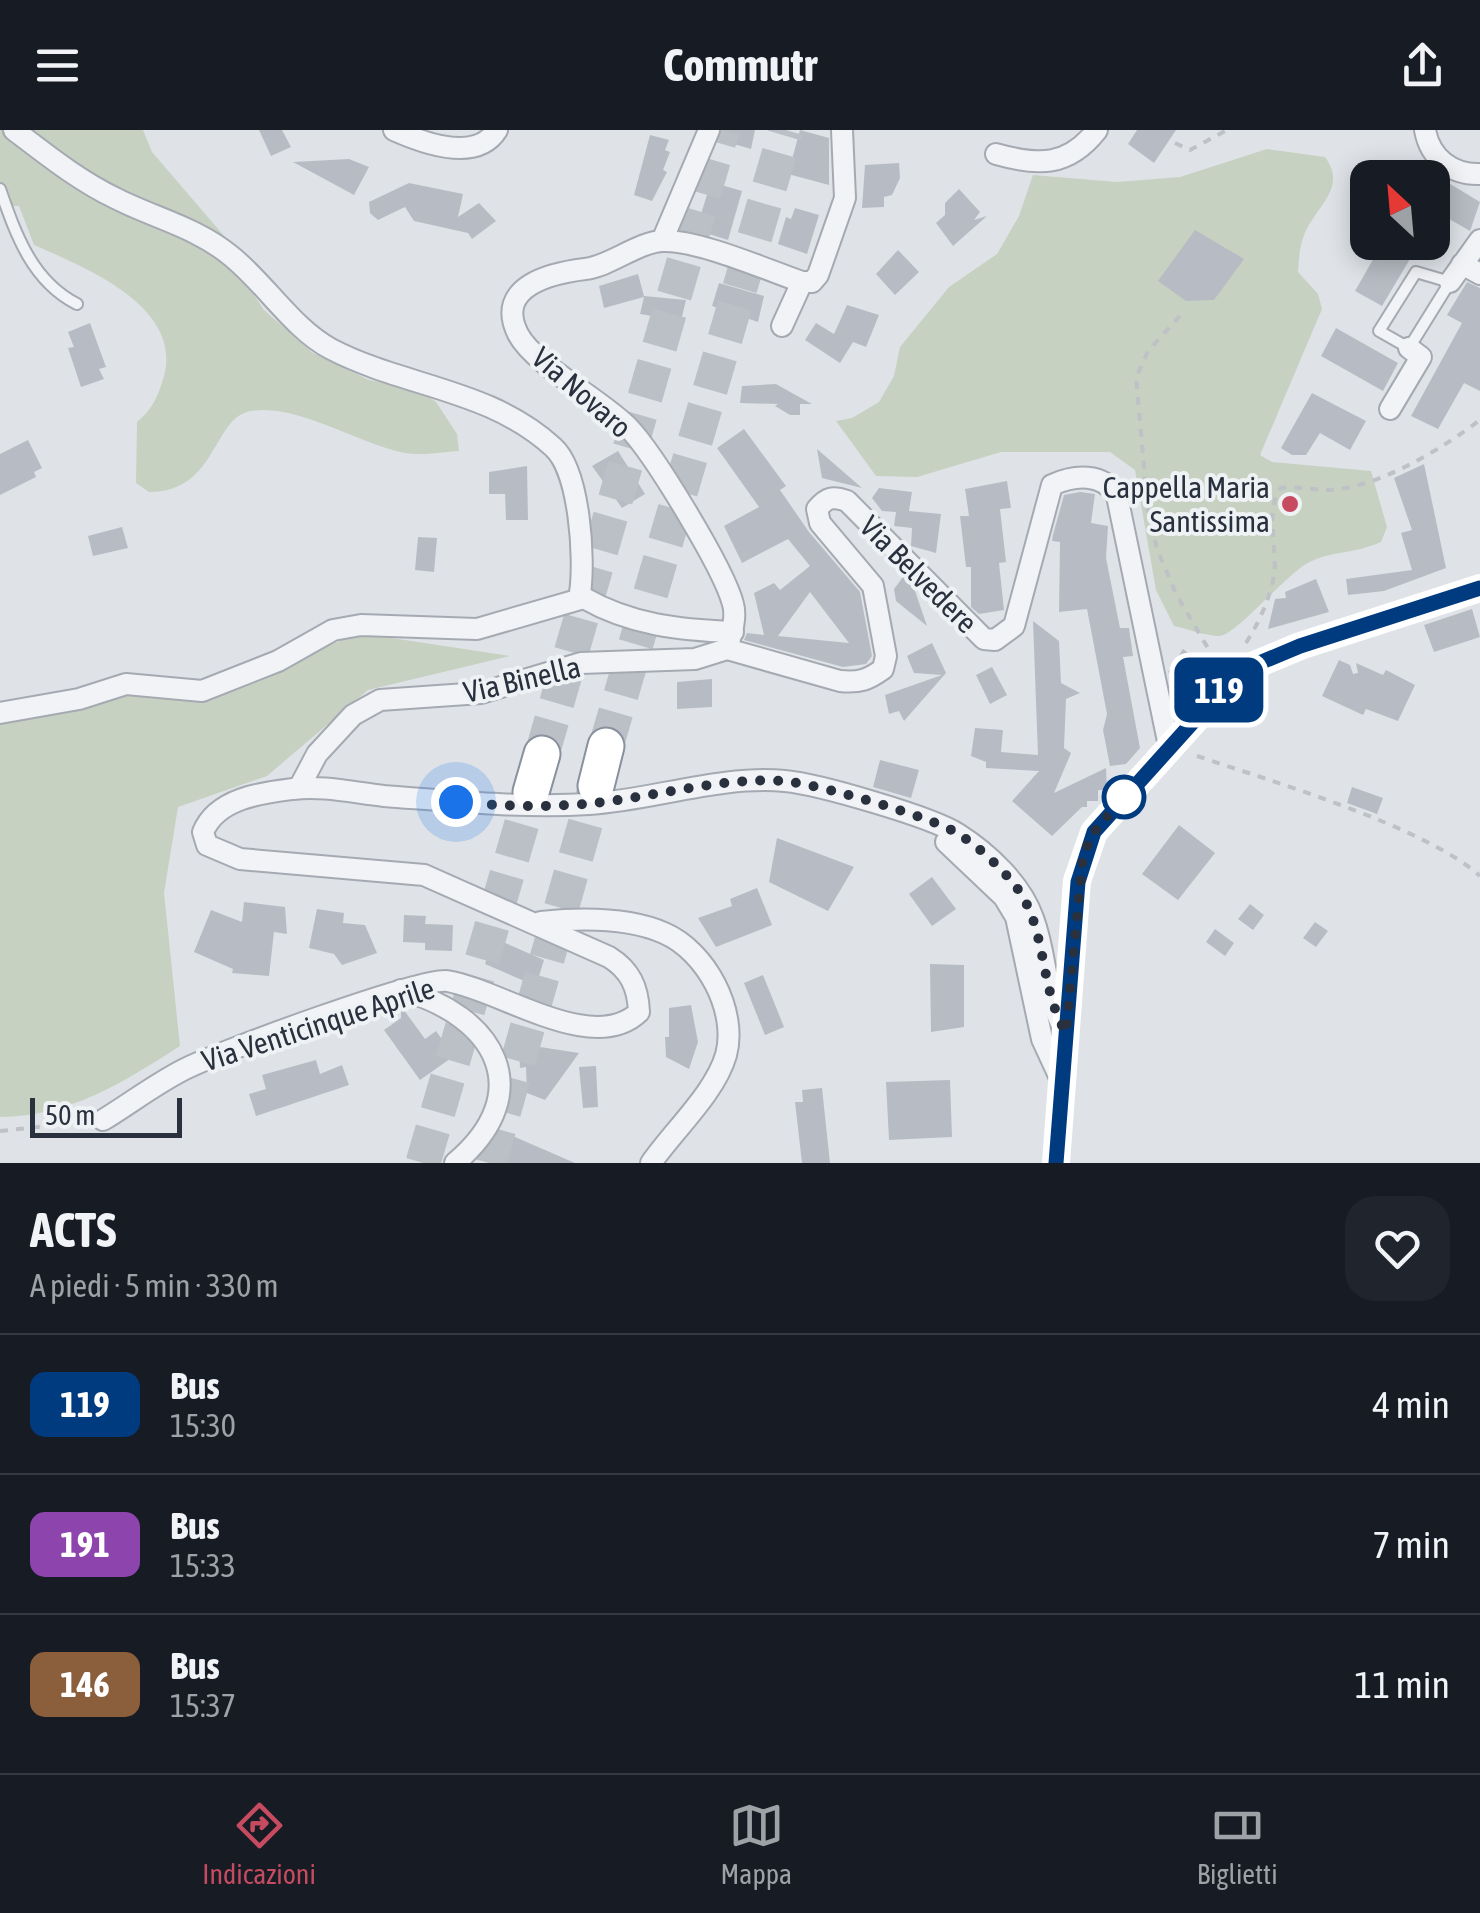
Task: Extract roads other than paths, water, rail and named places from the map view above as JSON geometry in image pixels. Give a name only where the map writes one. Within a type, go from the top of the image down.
[{"type":"highway","points":[[596,786],[606,746]]},
{"type":"highway","points":[[531,792],[542,754]]},
{"type":"street","points":[[14,130],[81,180],[195,231],[231,256],[326,347],[379,371],[444,387],[493,406],[555,448],[570,477],[584,598]]},
{"type":"street","points":[[394,130],[462,149],[491,140],[498,130]]},
{"type":"street","points":[[709,130],[662,241],[802,282],[812,282],[818,276],[845,198],[842,130]]},
{"type":"street","points":[[996,154],[1043,164],[1064,159],[1097,130]]},
{"type":"street","points":[[1425,130],[1428,144],[1444,164],[1456,171],[1480,174]]},
{"type":"street","points":[[1464,273],[1480,240]]},
{"type":"street","name":"Via Novaro","points":[[662,241],[592,268],[548,274],[530,282],[520,292],[514,320],[527,346],[630,428],[716,565],[734,607],[730,640]]},
{"type":"street","points":[[782,326],[802,282]]},
{"type":"street","points":[[1390,409],[1421,358],[1408,348]]},
{"type":"street","name":"Via Belvedere","points":[[730,640],[857,683],[883,669],[886,656],[874,586],[820,522],[817,510],[825,499],[835,497],[848,502],[984,639],[1006,636],[1014,626],[1052,485],[1070,477],[1100,479],[1117,496],[1169,746]]},
{"type":"street","points":[[1056,1163],[1083,855],[1094,832],[1235,675],[1300,646],[1480,588]]},
{"type":"street","points":[[0,713],[79,699],[126,684],[202,690],[278,661],[333,630],[361,625],[477,629],[584,598],[640,622],[730,640]]},
{"type":"street","name":"Via Binella","points":[[299,788],[317,754],[366,704],[481,693],[581,664],[694,659],[730,640]]},
{"type":"street","points":[[299,788],[492,805],[589,804],[781,780],[816,786],[958,834],[1015,885],[1034,918],[1050,1006],[1066,1033]]},
{"type":"street","name":"Via Venticinque Aprile","points":[[103,1120],[188,1067],[400,990],[443,980],[584,1028],[626,1025],[639,1012],[638,996],[624,966],[590,945],[424,875],[240,859],[214,852],[207,845],[203,832],[207,821],[224,806],[252,796],[299,788]]},
{"type":"street","points":[[892,811],[956,848],[1004,897],[1016,917],[1042,1039],[1062,1084]]},
{"type":"street","points":[[539,923],[595,918],[664,932],[691,952],[723,1001],[730,1034],[725,1059],[652,1163]]},
{"type":"street","points":[[400,990],[439,1005],[468,1024],[497,1055],[500,1100],[490,1125],[455,1163]]},
{"type":"lane","points":[[0,190],[12,225],[40,275],[58,294],[78,304]]},
{"type":"lane","points":[[1416,272],[1464,273],[1408,348],[1379,331],[1416,272]]},
{"type":"tunnel","points":[[542,754],[722,130]]},
{"type":"tunnel","points":[[606,746],[786,130]]},
{"type":"tunnel","points":[[489,1163],[596,786]]},
{"type":"tunnel","points":[[423,1163],[531,792]]},
{"type":"place","name":"Cappella Maria Santissima","points":[[1290,504]]}]
